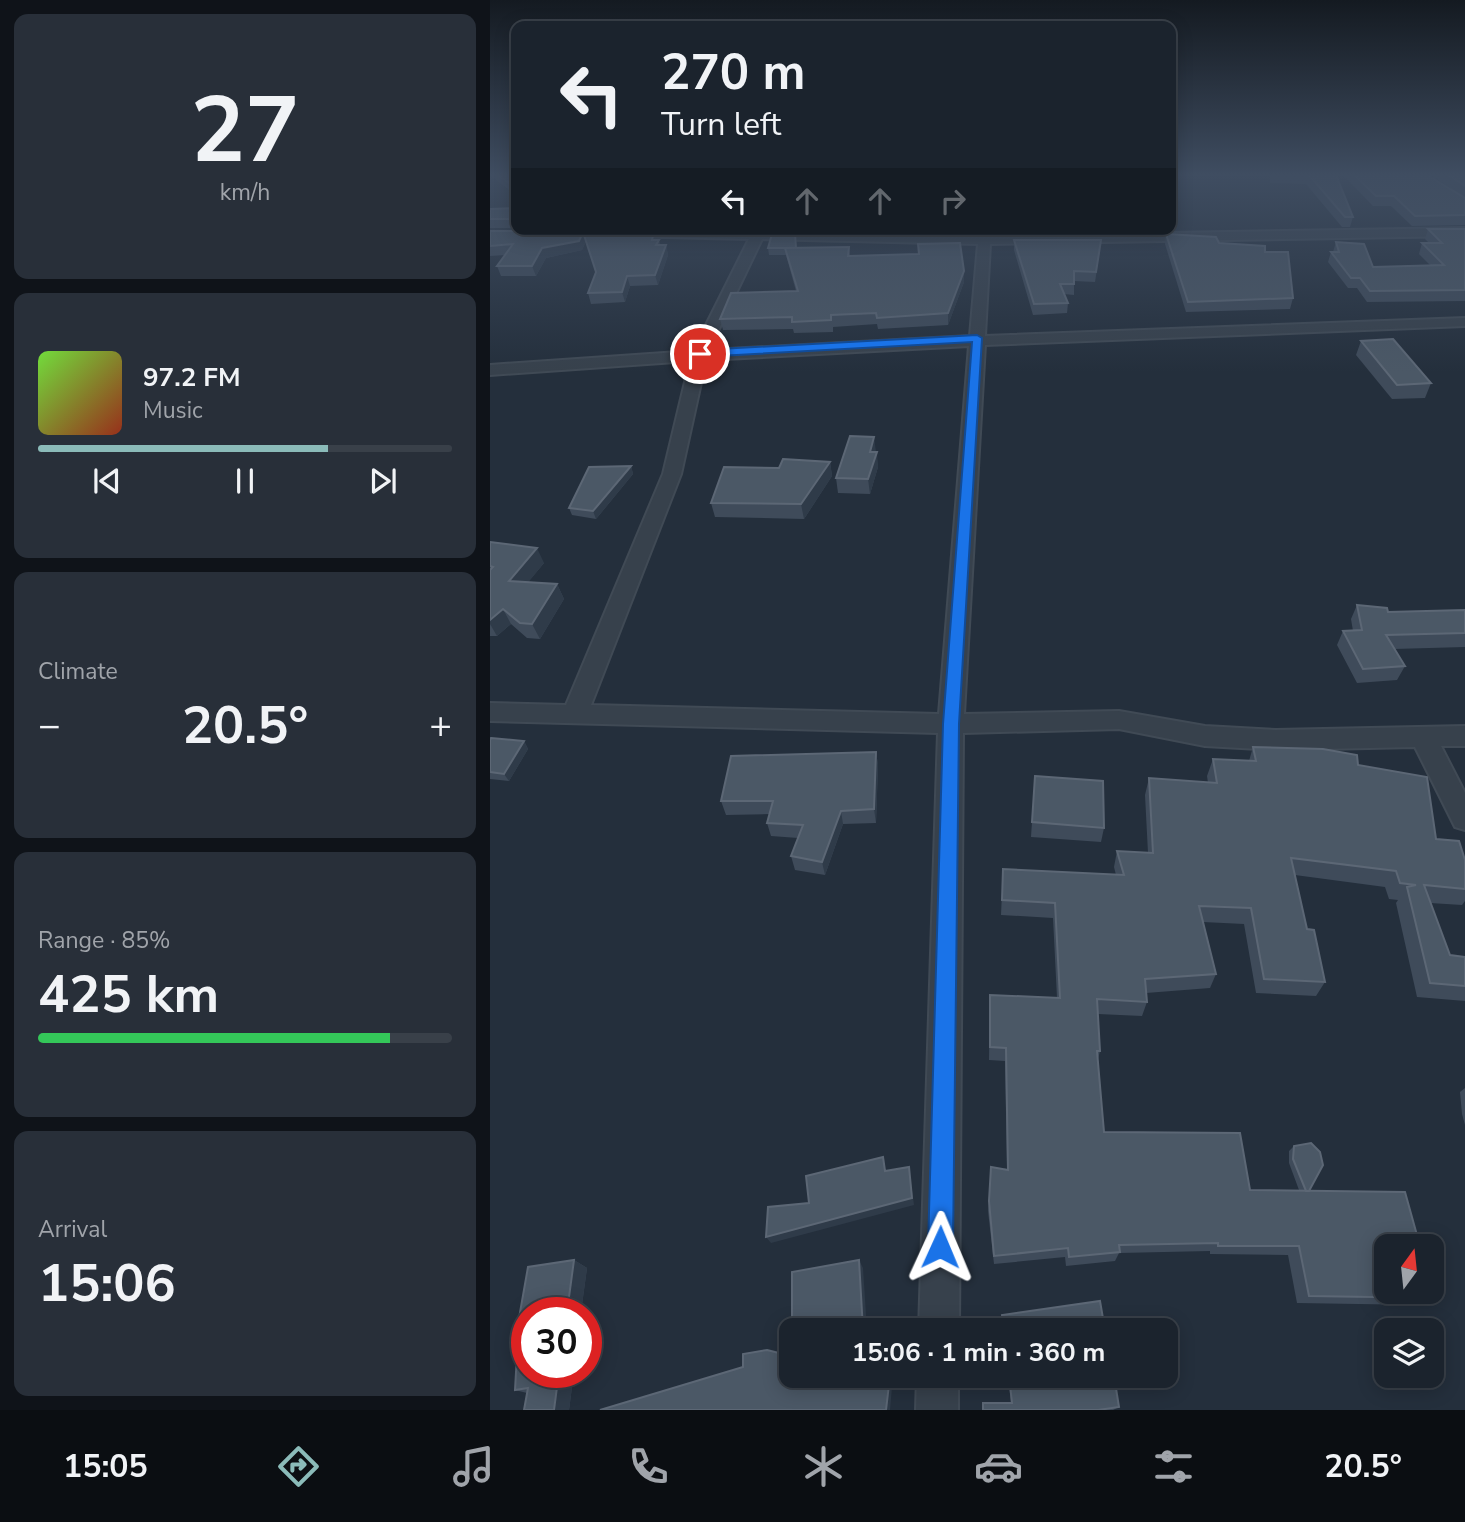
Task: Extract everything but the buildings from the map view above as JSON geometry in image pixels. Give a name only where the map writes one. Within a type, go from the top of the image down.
[{"type":"street","points":[[574,716],[672,474],[700,354],[753,241]]},
{"type":"street","points":[[939,1318],[951,724],[984,241]]},
{"type":"street","points":[[490,370],[700,354],[977,338],[1465,323]]},
{"type":"street","points":[[490,712],[951,724],[1119,720],[1205,736],[1276,740],[1465,736]]},
{"type":"street","points":[[1422,735],[1465,819]]},
{"type":"street","points":[[937,1410],[938,1388]]},
{"type":"route","points":[[700,354],[977,338],[951,724],[940,1247]]}]
